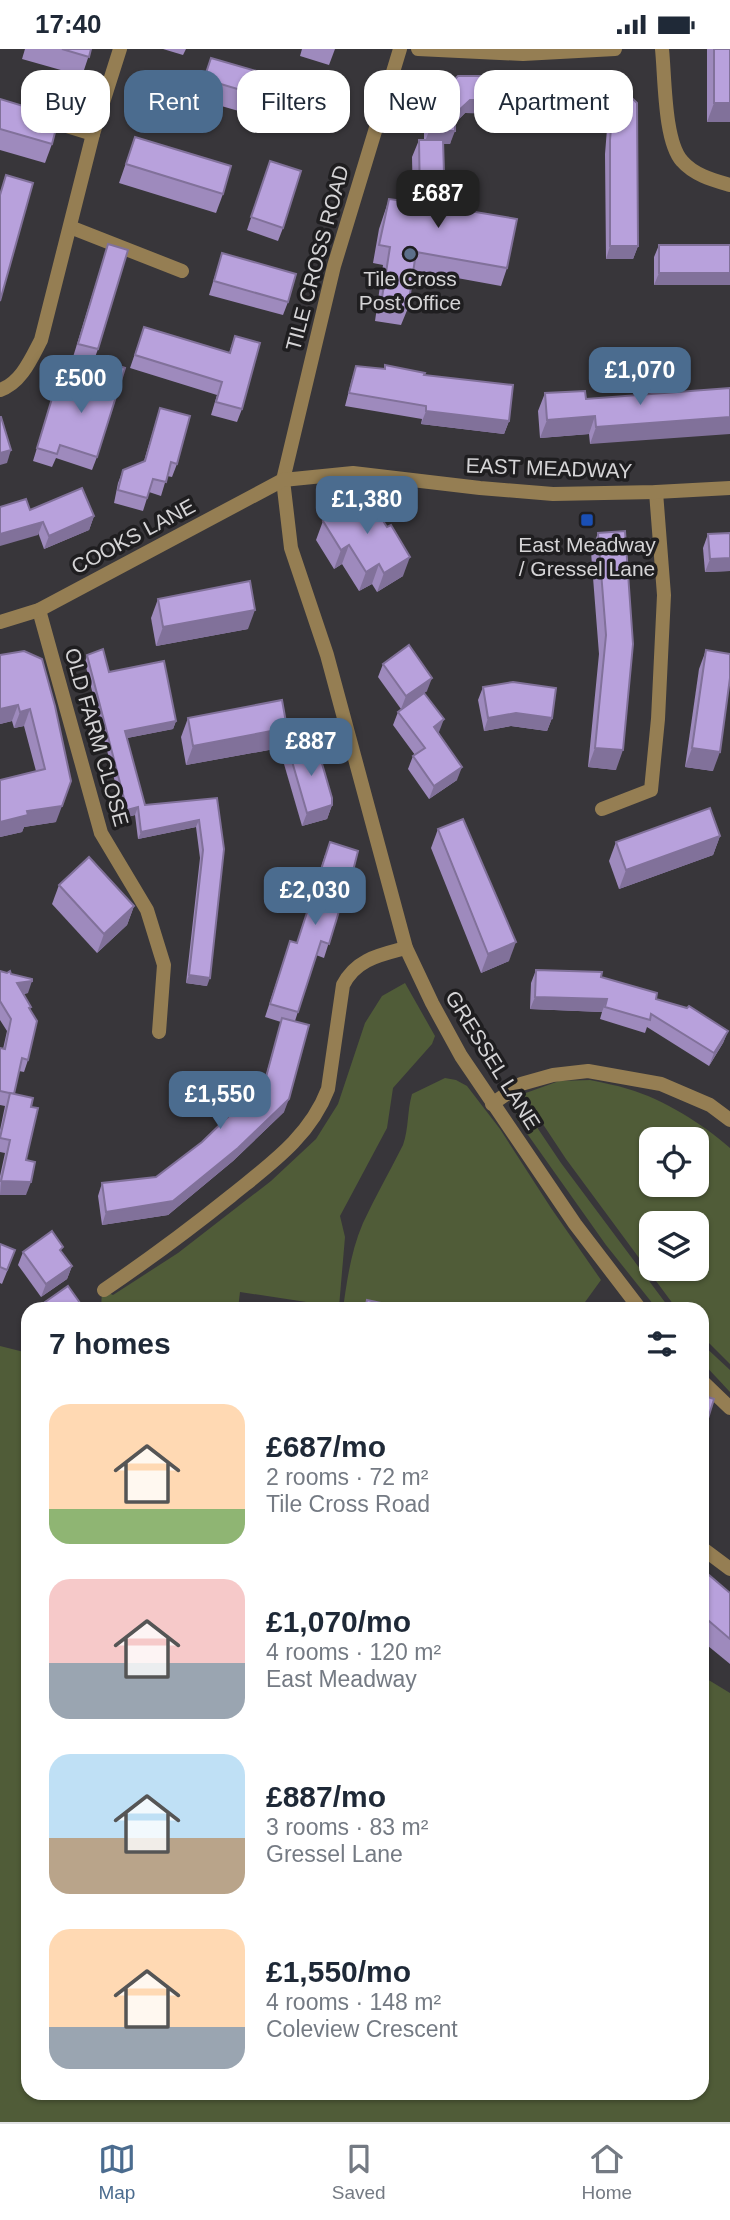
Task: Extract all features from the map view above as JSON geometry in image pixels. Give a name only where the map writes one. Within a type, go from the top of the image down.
[{"type":"street","points":[[0,390],[8,388],[27,367],[41,340],[93,134],[120,49]]},
{"type":"street","name":"TILE CROSS ROAD","points":[[283,480],[334,266],[400,49]]},
{"type":"street","points":[[418,49],[523,54],[615,49]]},
{"type":"street","points":[[662,49],[670,137],[681,161],[705,178],[730,185]]},
{"type":"street","points":[[70,227],[182,271]]},
{"type":"street","name":"EAST MEADWAY","points":[[283,480],[353,473],[480,488],[553,493],[730,488]]},
{"type":"street","name":"COOKS LANE","points":[[0,622],[38,610],[283,480]]},
{"type":"street","name":"GRESSEL LANE","points":[[283,480],[291,548],[327,655],[406,947],[461,1056],[575,1224],[635,1302]]},
{"type":"street","points":[[602,809],[651,790],[658,719],[664,595],[656,492]]},
{"type":"street","name":"OLD FARM CLOSE","points":[[38,610],[101,833],[147,910],[164,965],[159,1031]]},
{"type":"street","points":[[104,1290],[178,1239],[291,1147],[315,1116],[328,1089],[344,985],[349,974],[357,966],[380,955],[406,947]]},
{"type":"street","points":[[492,1104],[522,1084],[552,1075],[588,1071],[661,1084],[710,1105],[729,1117]]},
{"type":"street","points":[[709,1388],[730,1408]]},
{"type":"street","points":[[709,1553],[730,1569]]},
{"type":"green space","points":[[405,983],[435,1036],[432,1044],[393,1088],[387,1128],[340,1216],[345,1237],[339,1302],[306,1302],[240,1292],[239,1302],[101,1302],[102,1290],[113,1295],[178,1253],[271,1181],[316,1139],[338,1104],[365,1023],[382,996]]},
{"type":"green space","points":[[445,1078],[467,1086],[500,1129],[601,1280],[585,1302],[344,1302],[355,1244],[403,1145],[412,1094]]},
{"type":"green space","points":[[590,1080],[641,1093],[703,1127],[639,1127],[639,1197],[709,1197],[709,1131],[730,1148],[730,1364],[709,1343],[709,1302],[672,1302],[656,1281],[709,1281],[709,1211],[639,1211],[639,1258],[566,1159],[523,1094],[559,1081]]},
{"type":"green space","points":[[518,1099],[561,1163],[639,1267],[639,1281],[649,1281],[665,1302],[651,1302],[606,1245],[516,1118]]},
{"type":"green space","points":[[0,1346],[21,1351],[21,2100],[709,2100],[709,1680],[730,1693],[730,2122],[0,2122]]},
{"type":"green space","points":[[709,1350],[730,1370],[730,1392],[709,1370]]},
{"type":"building","points":[[62,49],[91,49],[89,57]]},
{"type":"building","points":[[714,49],[730,49],[730,103],[714,103]]},
{"type":"building","points":[[211,58],[253,70],[237,70],[237,89],[223,85],[223,70],[207,70]]},
{"type":"building","points":[[460,76],[474,76],[474,100],[470,100],[460,109]]},
{"type":"building","points":[[0,99],[21,105],[21,133],[55,133],[52,144],[0,129]]},
{"type":"building","points":[[633,99],[637,103],[638,246],[610,246],[611,133],[633,133]]},
{"type":"building","points":[[135,137],[231,166],[223,194],[126,164]]},
{"type":"building","points":[[419,140],[443,140],[445,207],[517,219],[507,268],[416,252],[408,308],[381,304],[390,247],[379,245],[389,199],[420,203]]},
{"type":"building","points":[[270,161],[301,171],[283,228],[251,217]]},
{"type":"building","points":[[6,175],[33,183],[0,301],[0,195]]},
{"type":"building","points":[[108,244],[128,250],[98,349],[78,344]]},
{"type":"building","points":[[659,245],[730,245],[730,273],[659,273]]},
{"type":"building","points":[[222,253],[296,274],[288,302],[214,281]]},
{"type":"building","points":[[144,327],[230,353],[235,336],[260,343],[242,409],[216,402],[222,382],[135,355]]},
{"type":"building","points":[[107,362],[125,368],[97,457],[60,445],[57,454],[37,448],[57,382],[97,394]]},
{"type":"building","points":[[385,365],[425,373],[424,375],[513,385],[509,421],[426,411],[426,406],[349,393],[356,366],[385,369]]},
{"type":"building","points":[[730,388],[730,417],[596,427],[595,416],[547,420],[545,393],[585,391],[586,399]]},
{"type":"building","points":[[160,408],[190,416],[177,464],[171,462],[166,482],[153,479],[147,498],[118,490],[123,470],[145,461]]},
{"type":"building","points":[[0,417],[11,450],[0,453]]},
{"type":"building","points":[[82,488],[94,516],[49,536],[43,522],[0,534],[0,507],[26,499],[30,510]]},
{"type":"building","points":[[366,494],[387,527],[391,525],[410,557],[384,573],[379,564],[366,572],[349,545],[341,550],[323,521]]},
{"type":"building","points":[[625,531],[633,644],[623,750],[595,748],[606,635],[598,533]]},
{"type":"building","points":[[730,533],[730,558],[710,559],[708,534]]},
{"type":"building","points":[[250,581],[255,610],[163,627],[158,599]]},
{"type":"building","points":[[409,645],[432,678],[406,696],[383,664]]},
{"type":"building","points":[[103,649],[109,672],[164,661],[176,721],[125,731],[145,805],[217,798],[224,849],[210,978],[189,975],[203,850],[199,820],[141,832],[138,807],[127,810],[87,655]]},
{"type":"building","points":[[706,650],[730,654],[730,678],[720,752],[692,748]]},
{"type":"building","points":[[24,651],[42,659],[71,781],[62,806],[27,811],[28,815],[0,822],[0,780],[45,769],[30,709],[20,712],[18,705],[0,709],[0,655]]},
{"type":"building","points":[[513,682],[556,688],[552,718],[516,713],[488,718],[483,687]]},
{"type":"building","points":[[424,693],[444,719],[434,727],[462,767],[434,786],[413,756],[425,748],[398,712]]},
{"type":"building","points":[[282,700],[287,728],[193,746],[188,718]]},
{"type":"building","points":[[316,743],[332,805],[307,813],[289,751]]},
{"type":"building","points":[[710,808],[720,836],[626,870],[616,842]]},
{"type":"building","points":[[463,819],[516,942],[488,954],[438,829]]},
{"type":"building","points":[[330,842],[358,851],[329,944],[321,941],[298,1012],[270,1004],[290,941],[297,943]]},
{"type":"building","points":[[89,857],[134,906],[104,934],[59,885]]},
{"type":"building","points":[[536,970],[602,972],[601,977],[657,993],[656,999],[687,1008],[689,1006],[728,1031],[714,1053],[651,1014],[650,1020],[605,1007],[607,999],[535,997]]},
{"type":"building","points":[[0,971],[10,971],[11,974],[32,979],[17,983],[37,1021],[28,1060],[22,1058],[14,1094],[0,1091],[0,1048],[5,1049],[11,1019],[0,1001]]},
{"type":"building","points":[[282,1018],[309,1025],[289,1099],[238,1148],[173,1201],[106,1212],[102,1183],[156,1177],[202,1142],[265,1081]]},
{"type":"building","points":[[10,1093],[33,1098],[31,1107],[38,1108],[26,1160],[35,1162],[31,1182],[1,1181],[10,1140],[0,1138]]},
{"type":"building","points":[[52,1231],[63,1247],[60,1250],[72,1266],[46,1284],[23,1252]]},
{"type":"building","points":[[0,1244],[15,1250],[7,1270],[0,1267]]},
{"type":"building","points":[[68,1286],[79,1302],[45,1302]]},
{"type":"building","points":[[709,1397],[714,1399],[709,1415]]},
{"type":"building","points":[[709,1575],[730,1593],[730,1639],[709,1621]]},
{"type":"place","name":"Tile Cross Post Office","points":[[410,254]]},
{"type":"place","name":"East Meadway / Gressel Lane","points":[[587,520]]}]
